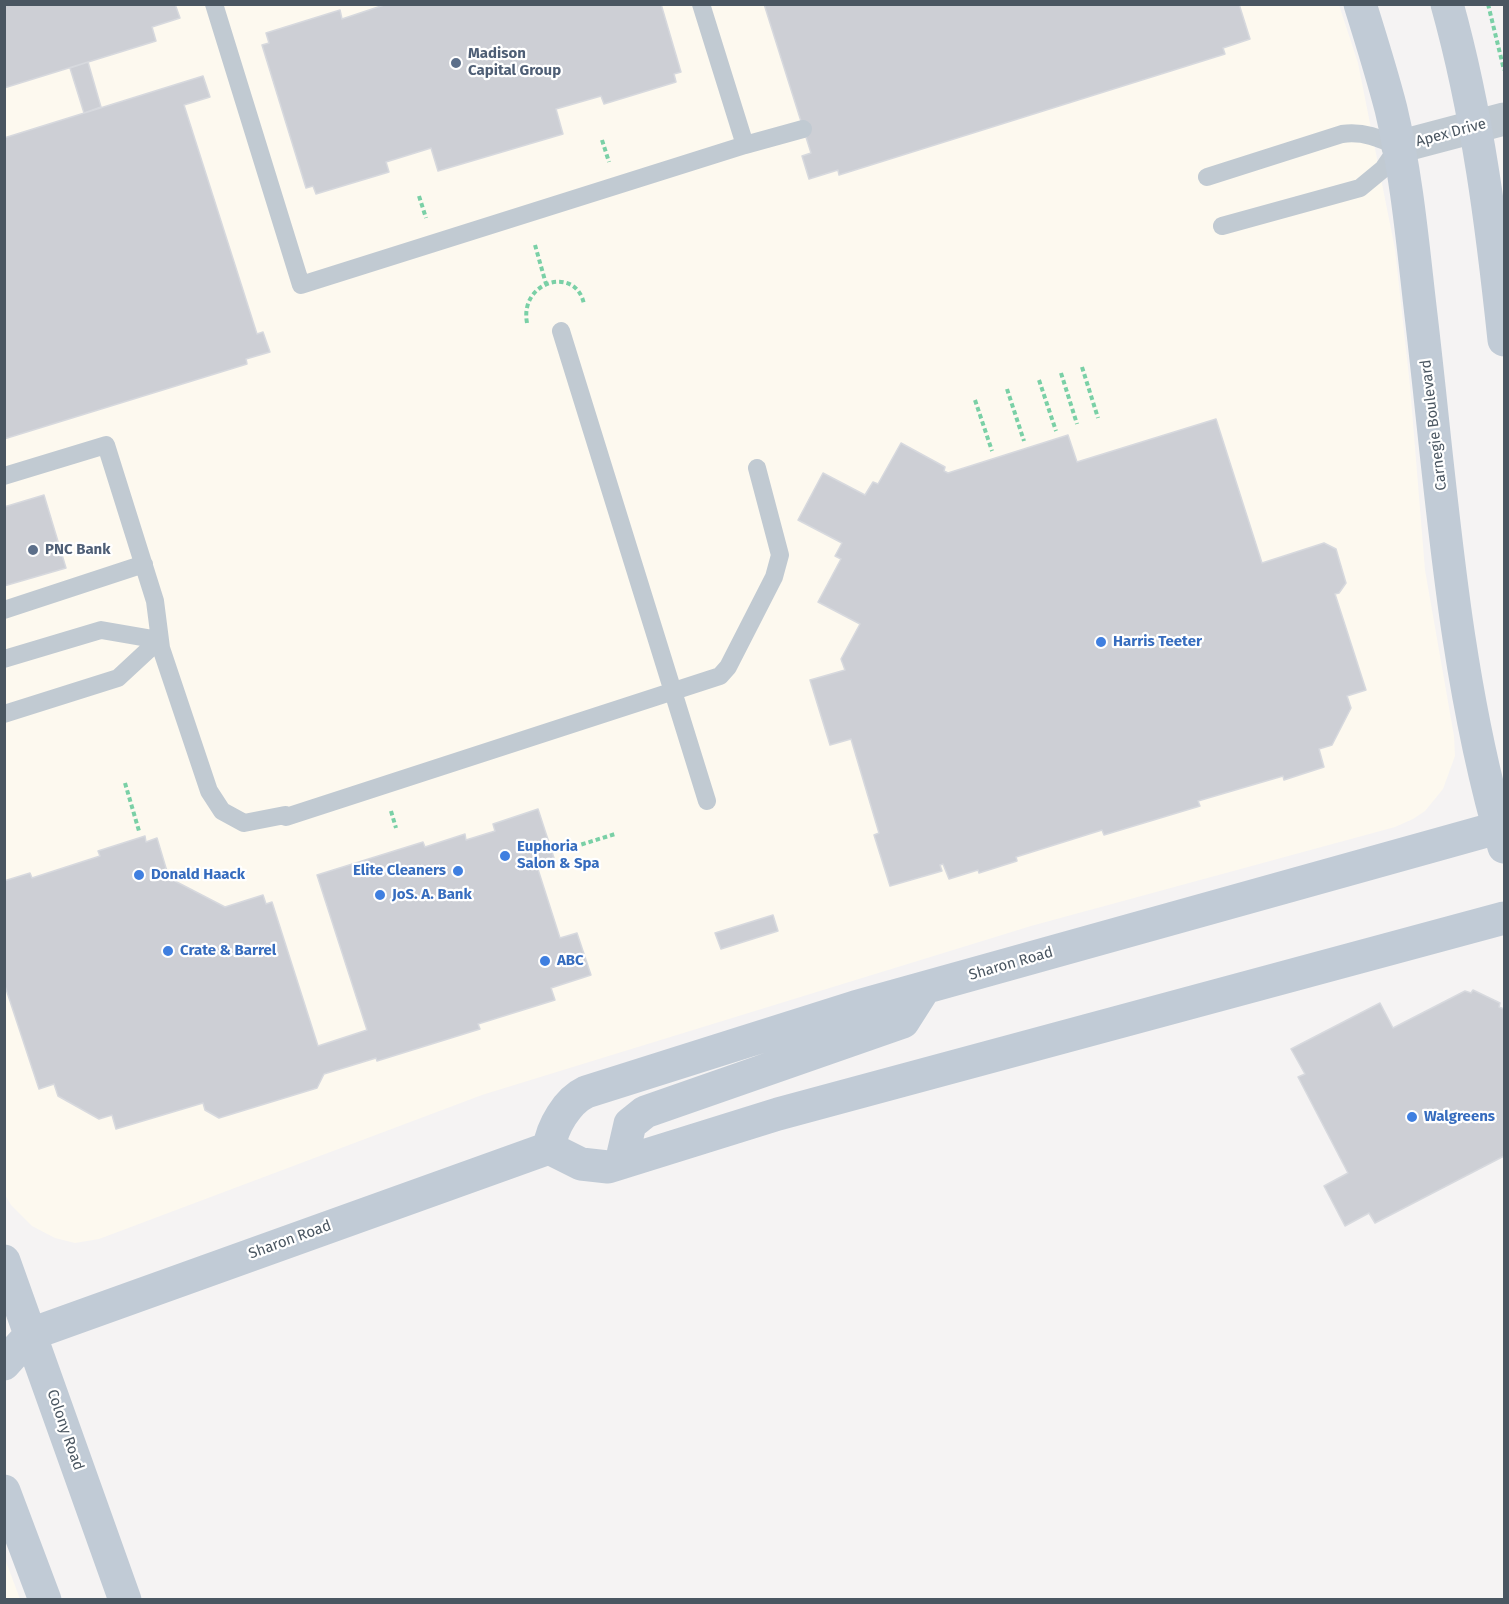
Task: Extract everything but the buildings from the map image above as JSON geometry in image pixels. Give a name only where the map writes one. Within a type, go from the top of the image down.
[{"type":"main road","name":"Carnegie Boulevard","points":[[1360,4],[1381,70],[1398,147],[1414,254],[1456,623],[1479,753],[1503,834]]},
{"type":"main road","points":[[1447,4],[1460,52],[1490,122],[1492,225],[1504,340]]},
{"type":"main road","name":"Sharon Road","points":[[4,1364],[18,1330],[549,1148],[561,1118],[576,1098],[586,1092],[740,1041],[924,989],[1503,834]]},
{"type":"main road","points":[[549,1148],[564,1158],[589,1166],[608,1167],[778,1114],[1504,918]]},
{"type":"main road","points":[[621,1163],[630,1124],[645,1112],[903,1022],[924,989]]},
{"type":"main road","name":"Colony Road","points":[[4,1261],[18,1330],[125,1599]]},
{"type":"main road","points":[[4,1491],[45,1599]]},
{"type":"street","name":"Apex Drive","points":[[1398,147],[1490,122]]},
{"type":"lane","points":[[214,4],[301,285],[803,129]]},
{"type":"lane","points":[[701,4],[745,146]]},
{"type":"lane","points":[[1207,177],[1352,132],[1370,135],[1398,147],[1383,169],[1360,188],[1222,226]]},
{"type":"lane","points":[[561,331],[707,801]]},
{"type":"lane","points":[[4,476],[106,445],[155,601],[159,639],[209,791],[222,811],[244,823],[285,815],[286,818],[710,681],[724,673],[776,571],[779,546],[757,468]]},
{"type":"lane","points":[[4,610],[144,564]]},
{"type":"lane","points":[[4,659],[101,630],[159,639]]},
{"type":"lane","points":[[4,714],[118,678],[159,639]]},
{"type":"path","points":[[1488,4],[1504,70]]},
{"type":"path","points":[[535,244],[546,284]]},
{"type":"path","points":[[527,323],[525,311],[527,301],[546,284],[562,281],[570,285],[578,291],[584,304]]},
{"type":"path","points":[[1082,367],[1098,418]]},
{"type":"path","points":[[1061,373],[1077,424]]},
{"type":"path","points":[[1039,380],[1056,431]]},
{"type":"path","points":[[1007,389],[1024,441]]},
{"type":"path","points":[[975,400],[992,451]]},
{"type":"path","points":[[125,783],[139,831]]},
{"type":"path","points":[[567,849],[615,834]]},
{"type":"shaded area","points":[[4,5],[1339,5],[1358,63],[1395,249],[1410,386],[1425,570],[1454,736],[1455,756],[1443,789],[1425,811],[1395,827],[1031,926],[482,1095],[99,1239],[75,1243],[55,1238],[32,1226],[11,1205],[4,1193]]},
{"type":"shaded area","points":[[5,1559],[20,1599],[5,1599]]},
{"type":"place","name":"Madison Capital Group","points":[[456,63]]},
{"type":"place","name":"PNC Bank","points":[[33,550]]},
{"type":"place","name":"Harris Teeter","points":[[1101,642]]},
{"type":"place","name":"Euphoria Salon & Spa","points":[[505,856]]},
{"type":"place","name":"Elite Cleaners","points":[[458,871]]},
{"type":"place","name":"Donald Haack","points":[[139,875]]},
{"type":"place","name":"JoS. A. Bank","points":[[380,895]]},
{"type":"place","name":"Crate & Barrel","points":[[168,951]]},
{"type":"place","name":"ABC","points":[[545,961]]},
{"type":"place","name":"Walgreens","points":[[1412,1117]]}]
